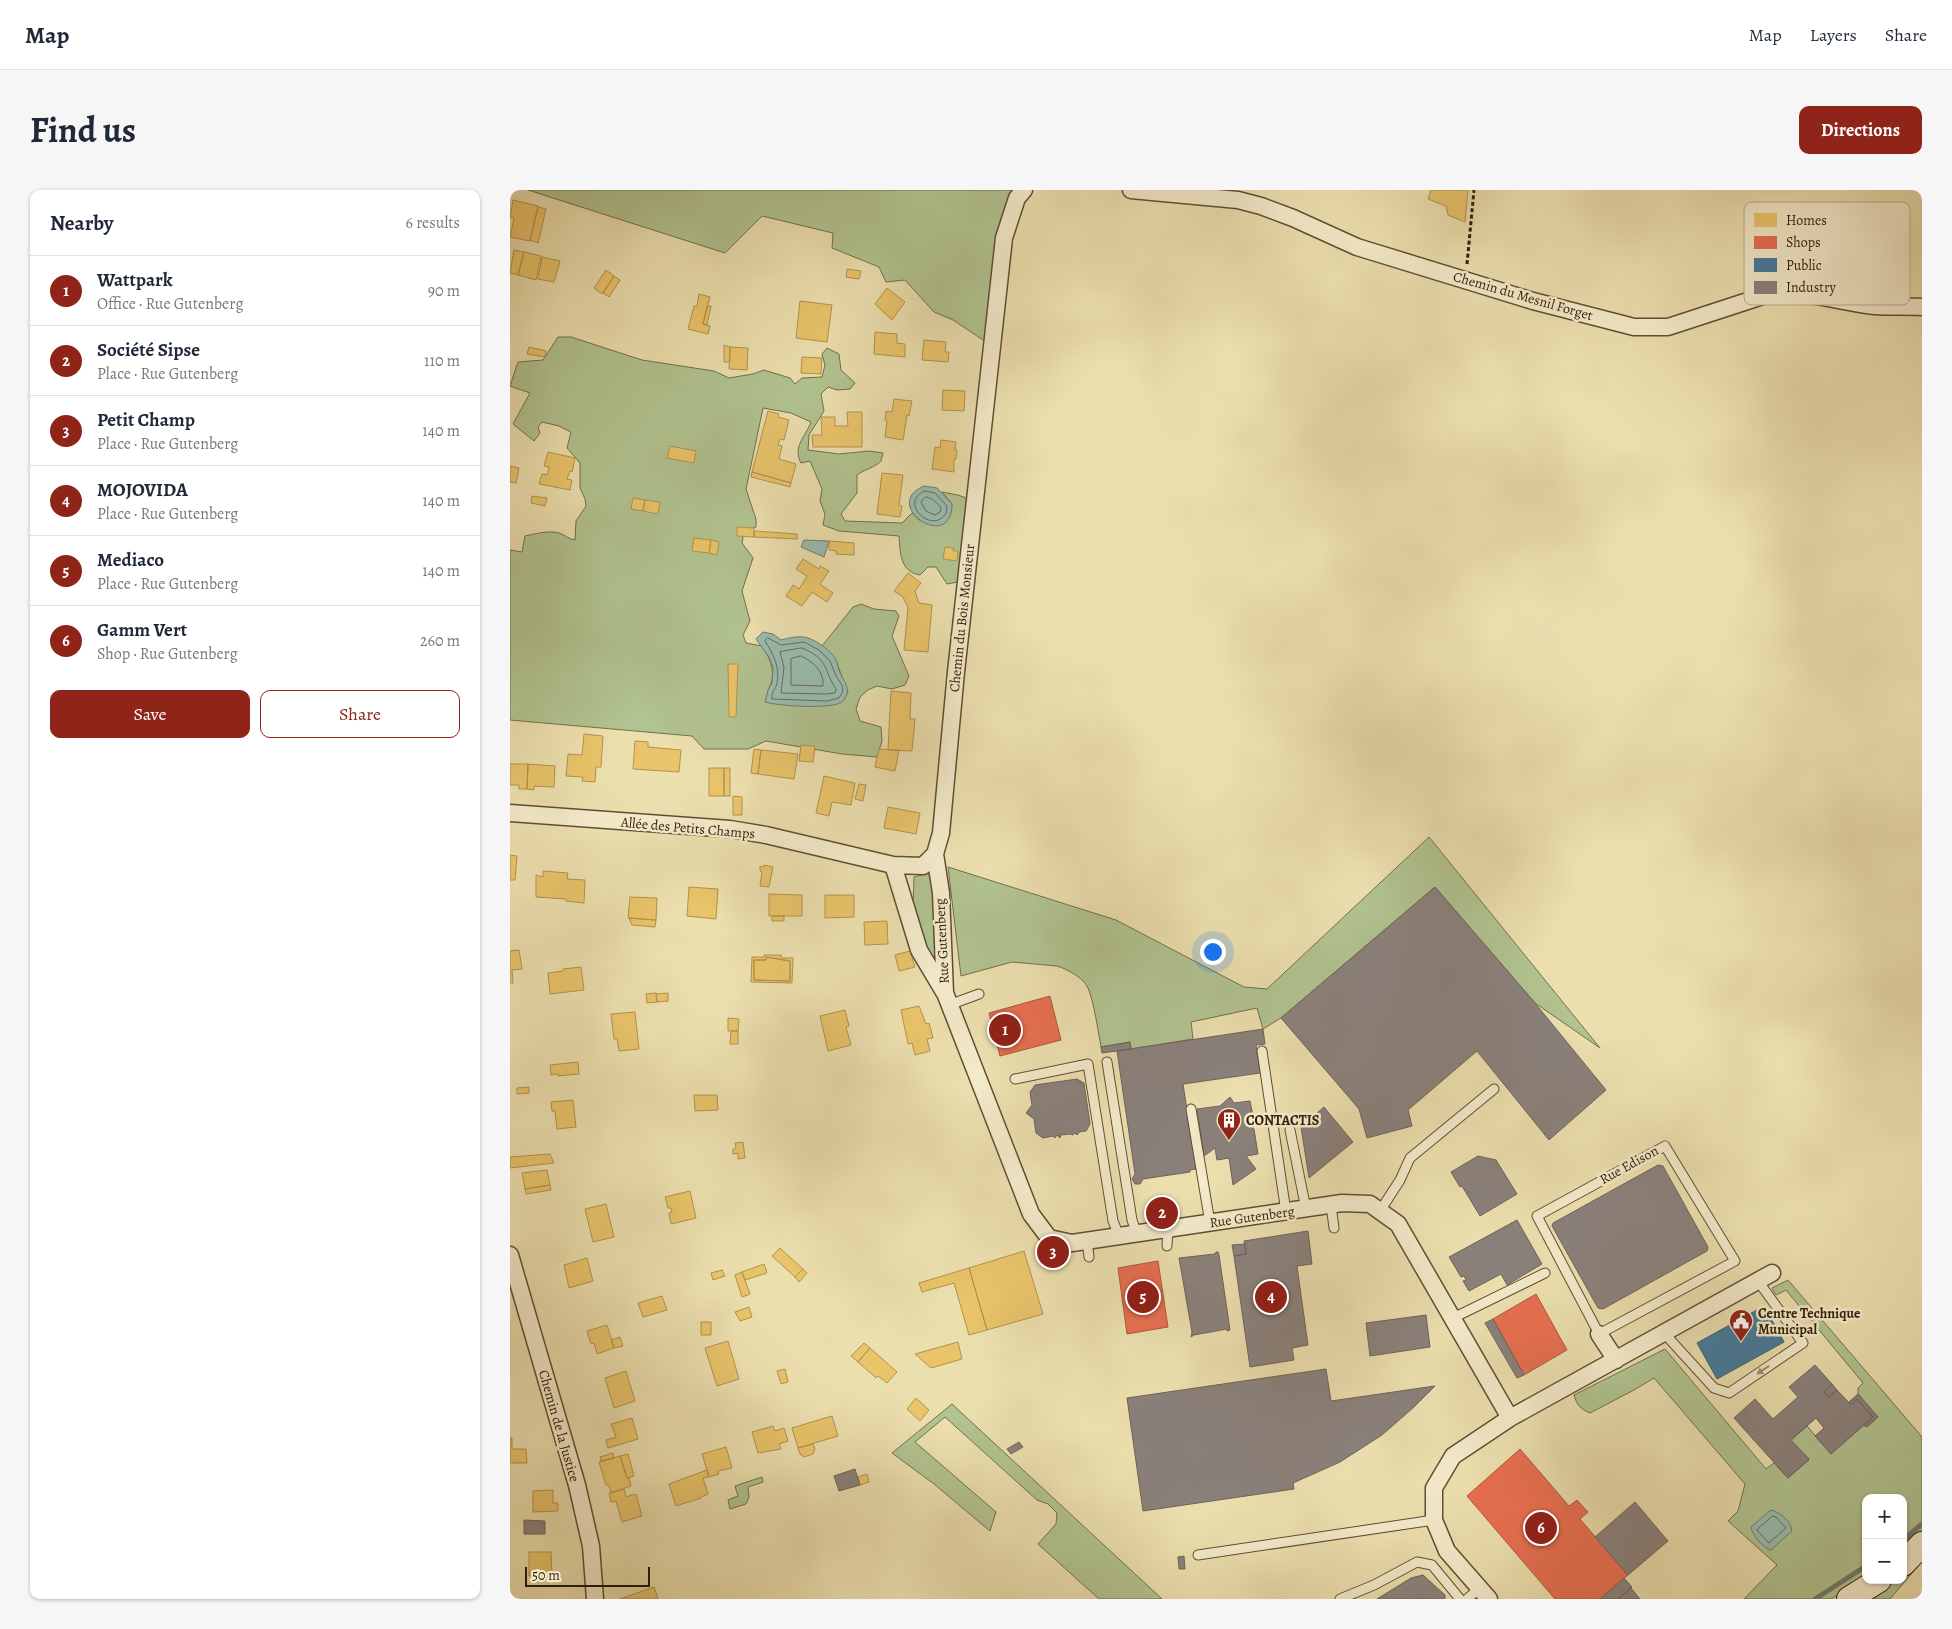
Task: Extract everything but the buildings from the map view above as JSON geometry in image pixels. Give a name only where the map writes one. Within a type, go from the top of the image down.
[{"type":"main road","points":[[1907,1560],[1922,1544]]},
{"type":"main road","points":[[1849,1599],[1873,1584]]},
{"type":"street","name":"Chemin du Mesnil Forget","points":[[1131,190],[1198,193],[1238,200],[1260,206],[1357,247],[1547,304],[1634,327],[1668,327],[1744,302]]},
{"type":"street","name":"Chemin du Bois Monsieur","points":[[935,854],[941,833],[957,662],[1004,238],[1020,194]]},
{"type":"street","name":"Chemin du Mesnil Forget","points":[[1869,305],[1922,307]]},
{"type":"street","name":"Allée des Petits Champs","points":[[510,813],[730,829],[766,835],[893,865]]},
{"type":"street","points":[[935,854],[923,866],[893,865],[919,950],[947,999]]},
{"type":"street","name":"Rue Gutenberg","points":[[935,854],[941,893],[947,999],[1031,1214],[1049,1238],[1072,1243],[1331,1205],[1370,1204],[1398,1224],[1510,1418]]},
{"type":"street","name":"Chemin de la Justice","points":[[510,1256],[577,1485],[591,1546],[595,1599]]},
{"type":"street","points":[[1485,1594],[1447,1550],[1434,1520],[1434,1488],[1453,1456],[1510,1418],[1765,1277]]},
{"type":"street","name":"Rue Edison","points":[[1599,1334],[1616,1360]]},
{"type":"lane","points":[[947,999],[979,994]]},
{"type":"lane","points":[[1262,1051],[1286,1212]]},
{"type":"lane","points":[[1107,1062],[1132,1220],[1136,1234]]},
{"type":"lane","points":[[1015,1079],[1088,1064],[1113,1221],[1119,1236]]},
{"type":"lane","points":[[1380,1211],[1400,1180],[1410,1158],[1494,1089]]},
{"type":"lane","points":[[1191,1109],[1210,1223]]},
{"type":"lane","points":[[1290,1130],[1306,1209]]},
{"type":"lane","name":"Rue Edison","points":[[1665,1146],[1735,1262],[1599,1334],[1537,1216],[1665,1146]]},
{"type":"lane","points":[[1331,1205],[1334,1228]]},
{"type":"lane","points":[[1167,1246],[1168,1229]]},
{"type":"lane","points":[[1088,1241],[1089,1257]]},
{"type":"lane","points":[[1453,1318],[1545,1273]]},
{"type":"lane","points":[[1664,1333],[1714,1388],[1729,1393],[1803,1343],[1765,1277]]},
{"type":"lane","points":[[1198,1555],[1434,1520]]},
{"type":"lane","points":[[1346,1598],[1417,1562],[1432,1566],[1460,1599]]},
{"type":"lane","points":[[1467,1599],[1485,1594]]},
{"type":"path","points":[[1466,280],[1474,190]]},
{"type":"green space","points":[[528,190],[1012,190],[1006,204],[987,319],[986,342],[953,320],[934,312],[905,280],[886,282],[879,267],[832,248],[833,233],[762,216],[725,253]]},
{"type":"green space","points":[[558,337],[571,337],[642,360],[714,371],[729,378],[764,370],[790,378],[795,384],[802,378],[822,377],[825,365],[822,354],[827,348],[839,354],[841,370],[855,383],[850,389],[837,390],[828,387],[821,394],[824,411],[809,435],[808,450],[839,454],[869,451],[883,453],[881,461],[857,475],[857,493],[841,514],[845,521],[902,523],[912,513],[919,520],[943,524],[948,520],[952,504],[942,492],[969,499],[961,576],[958,582],[947,584],[936,567],[928,567],[920,575],[913,573],[908,570],[902,560],[899,536],[839,531],[823,525],[825,514],[820,501],[822,489],[810,461],[801,463],[798,452],[811,422],[791,413],[763,408],[746,489],[756,519],[756,527],[744,532],[742,543],[753,558],[742,591],[750,621],[743,635],[746,643],[762,646],[768,657],[772,667],[772,678],[768,690],[804,703],[832,704],[843,701],[848,692],[836,661],[822,646],[853,607],[861,604],[874,609],[896,611],[899,616],[892,636],[909,676],[905,685],[892,689],[877,686],[868,690],[860,697],[856,709],[860,721],[881,727],[882,741],[877,757],[842,754],[766,741],[748,749],[704,749],[692,736],[510,720],[510,550],[522,552],[525,536],[542,533],[559,533],[575,540],[576,521],[586,506],[580,488],[580,463],[567,448],[571,432],[559,426],[542,422],[538,427],[540,433],[534,441],[513,424],[530,393],[510,386],[518,362],[543,360]]},
{"type":"green space","points":[[1429,837],[1600,1048],[1535,1003],[1435,887],[1281,1018],[1263,1029],[1257,1008],[1191,1022],[1193,1039],[1131,1049],[1130,1042],[1101,1047],[1088,988],[1079,977],[1070,972],[1057,966],[1012,962],[961,976],[948,867],[1116,920],[1244,987],[1267,989]]},
{"type":"green space","points":[[929,873],[934,891],[940,965],[935,967],[923,943],[913,907],[914,877]]},
{"type":"green space","points":[[1788,1280],[1922,1437],[1922,1535],[1907,1549],[1907,1494],[1862,1494],[1862,1580],[1831,1599],[1744,1599],[1777,1565],[1728,1521],[1738,1511],[1745,1484],[1654,1378],[1590,1413],[1579,1406],[1574,1395],[1665,1349],[1766,1469],[1774,1463],[1788,1478],[1809,1460],[1791,1440],[1807,1426],[1831,1454],[1864,1425],[1867,1427],[1878,1417],[1858,1394],[1858,1388],[1863,1383],[1786,1290],[1776,1295],[1772,1288]]},
{"type":"green space","points":[[952,1404],[1162,1599],[1099,1599],[1038,1544],[1056,1524],[1057,1513],[1048,1504],[1037,1500],[945,1417],[915,1442],[996,1512],[990,1531],[934,1484],[892,1453]]},
{"type":"green space","points":[[762,1477],[763,1482],[748,1487],[749,1497],[746,1504],[730,1509],[728,1500],[738,1496],[735,1486]]},
{"type":"green space","points":[[1917,1567],[1907,1579],[1907,1573]]},
{"type":"green space","points":[[1890,1584],[1903,1584],[1890,1599],[1866,1599]]},
{"type":"water","points":[[924,486],[937,488],[952,504],[949,518],[941,525],[931,525],[921,521],[913,513],[909,504],[912,494]]},
{"type":"water","points":[[804,540],[829,541],[824,557],[801,547]]},
{"type":"water","points":[[763,632],[773,634],[781,640],[805,637],[821,644],[835,658],[847,687],[846,697],[843,701],[830,706],[793,706],[765,702],[772,683],[773,668],[769,657],[756,639]]},
{"type":"water","points":[[1771,1510],[1784,1517],[1790,1524],[1792,1531],[1771,1550],[1758,1541],[1751,1527]]},
{"type":"waterway","points":[[1904,1539],[1922,1524]]},
{"type":"waterway","points":[[1815,1599],[1862,1569]]},
{"type":"place","name":"Wattpark","points":[[1005,1030]]},
{"type":"place","name":"CONTACTIS","points":[[1229,1141]]},
{"type":"place","name":"Société Sipse","points":[[1162,1213]]},
{"type":"place","name":"Petit Champ","points":[[1053,1252]]},
{"type":"place","name":"Mediaco","points":[[1143,1297]]},
{"type":"place","name":"MOJOVIDA","points":[[1271,1297]]},
{"type":"place","name":"Centre Technique Municipal","points":[[1741,1342]]},
{"type":"place","name":"Gamm Vert","points":[[1541,1528]]}]
